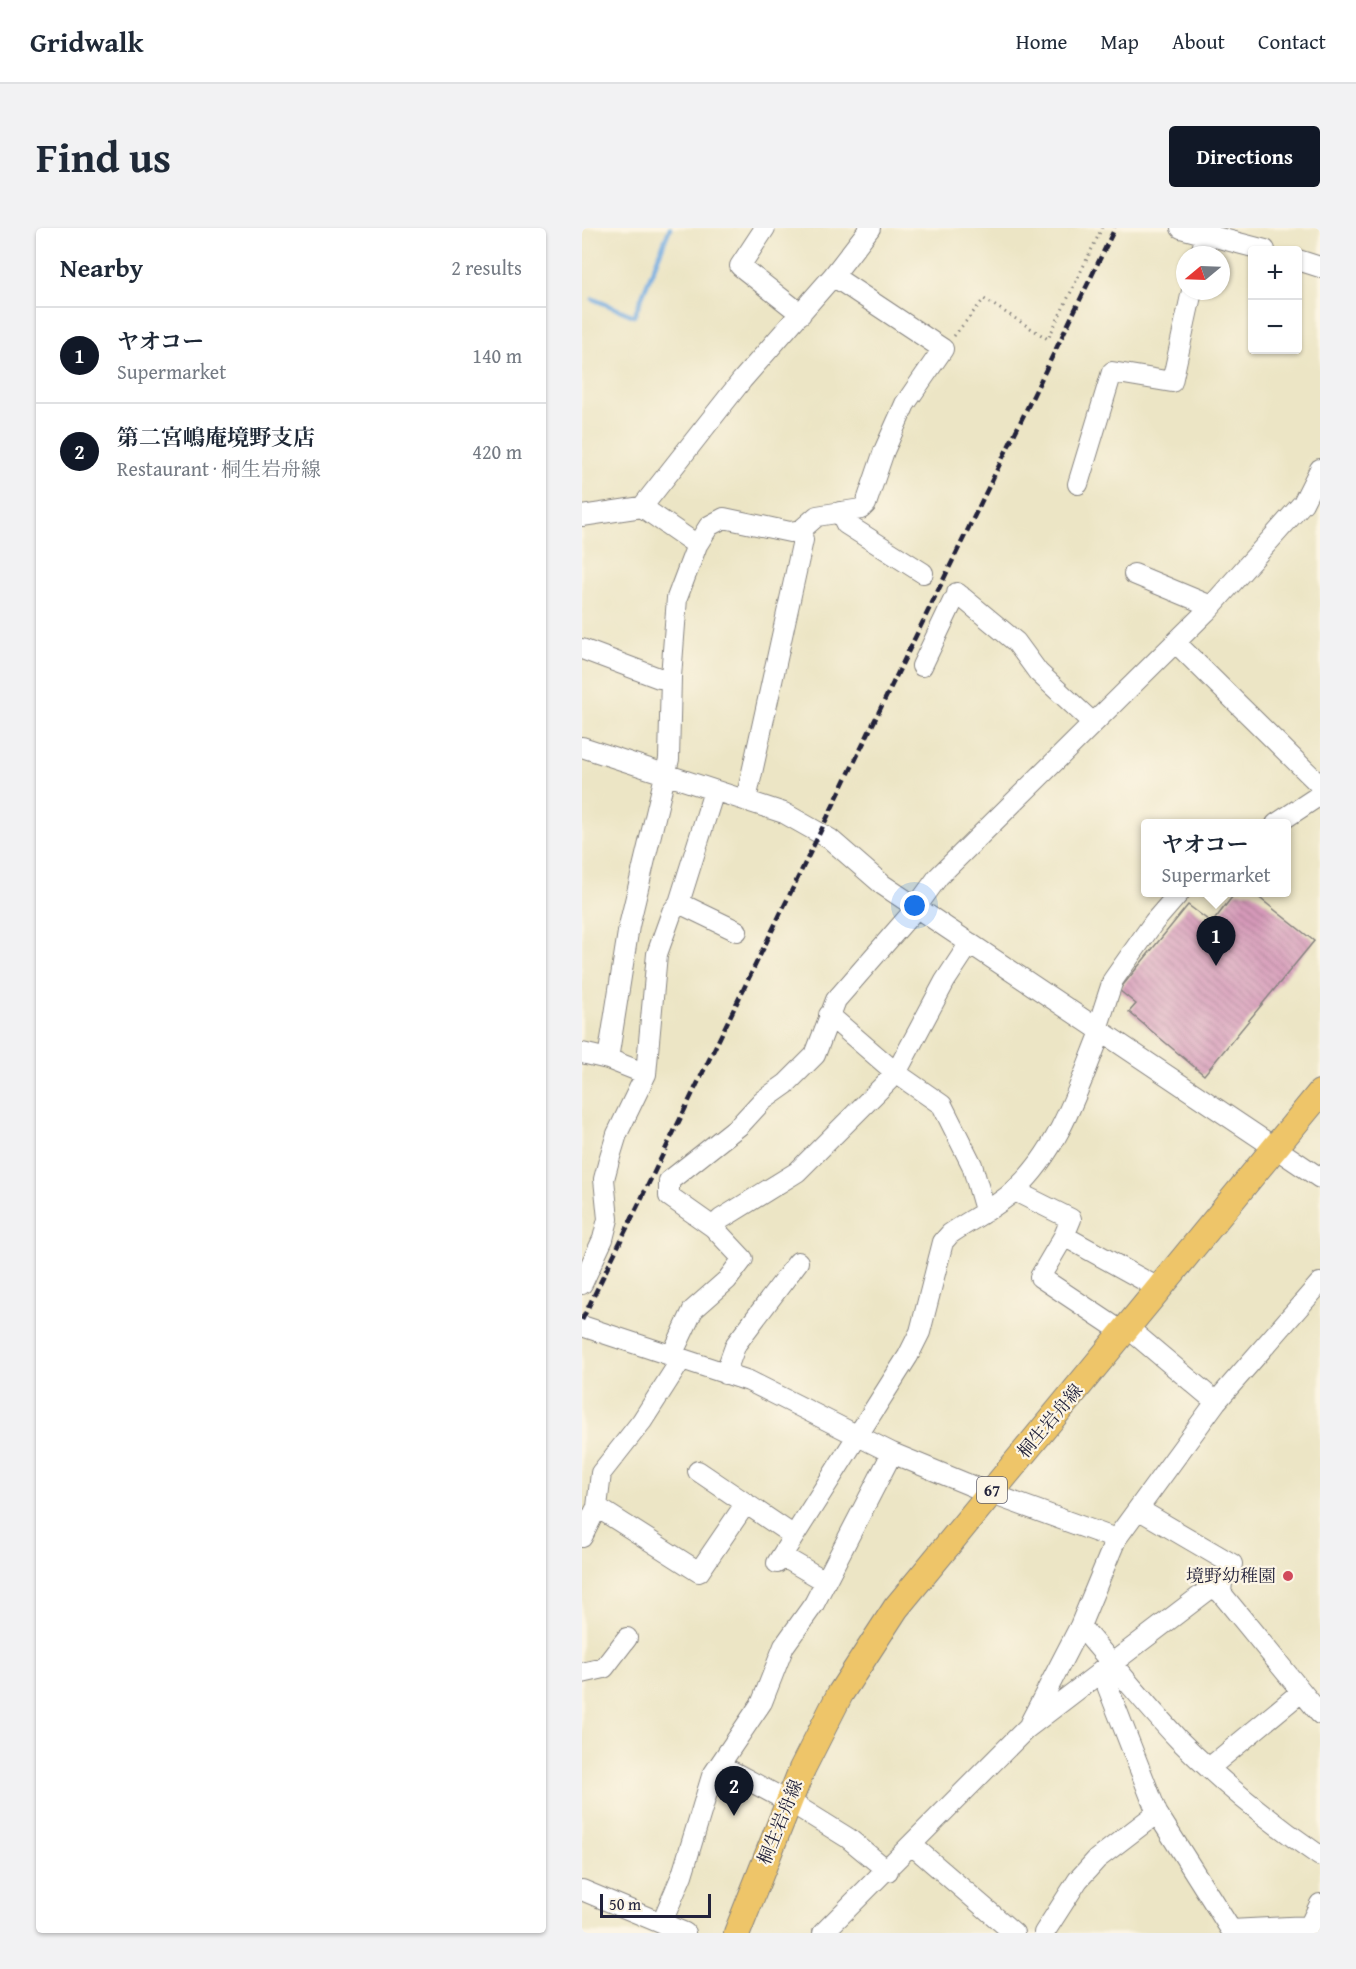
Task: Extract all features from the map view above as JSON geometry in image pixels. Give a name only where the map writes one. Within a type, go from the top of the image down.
[{"type":"main road","name":"桐生岩舟線","points":[[737,1933],[787,1801],[840,1694],[912,1586],[1126,1331],[1320,1093]]},
{"type":"street","points":[[765,228],[740,266],[801,314]]},
{"type":"street","points":[[642,507],[742,380],[801,314],[870,228]]},
{"type":"street","points":[[1181,228],[1193,233],[1207,230],[1253,246]]},
{"type":"street","points":[[1203,246],[1207,230]]},
{"type":"street","points":[[1302,261],[1320,267]]},
{"type":"street","points":[[608,1059],[629,926],[659,793],[666,774],[677,598],[697,545],[709,526],[724,518],[773,530],[801,530],[817,516],[861,509],[866,504],[884,451],[905,404],[943,349],[833,276]]},
{"type":"street","points":[[1078,484],[1112,372],[1172,382],[1190,300]]},
{"type":"street","points":[[582,1537],[597,1507],[601,1473],[642,1422],[676,1359],[693,1311],[726,1280],[743,1259],[713,1227],[669,1196],[669,1181],[740,1125],[762,1101],[786,1084],[815,1055],[829,1015],[848,984],[916,908],[938,877],[1211,606],[1303,503],[1320,469]]},
{"type":"street","points":[[582,516],[642,507],[697,545]]},
{"type":"street","points":[[840,512],[846,524],[923,573]]},
{"type":"street","points":[[746,800],[803,540],[801,530]]},
{"type":"street","points":[[1134,574],[1211,606]]},
{"type":"street","points":[[922,666],[953,601],[959,595],[1016,642],[1038,672],[1093,723]]},
{"type":"street","points":[[1176,643],[1320,785]]},
{"type":"street","points":[[582,649],[659,678],[671,677]]},
{"type":"street","points":[[582,747],[784,813],[830,839],[873,877],[916,908],[1320,1178]]},
{"type":"street","points":[[582,1284],[603,1239],[608,1219],[604,1179],[609,1160],[617,1134],[646,1074],[657,954],[672,912],[679,903],[714,790]]},
{"type":"street","points":[[1284,819],[1320,795]]},
{"type":"street","points":[[825,1581],[780,1559],[920,1332],[943,1242],[950,1234],[1015,1191],[1043,1158],[1063,1123],[1099,1030],[1113,980],[1154,922],[1176,897]]},
{"type":"street","points":[[679,903],[737,931]]},
{"type":"street","points":[[713,1227],[721,1219],[797,1172],[896,1073],[945,981],[970,943]]},
{"type":"street","points":[[829,1015],[896,1073],[942,1105],[972,1165],[985,1210]]},
{"type":"street","points":[[582,1053],[608,1059],[646,1074]]},
{"type":"street","points":[[1015,1191],[1071,1219],[1064,1236],[1040,1277],[1126,1331],[1216,1402]]},
{"type":"street","points":[[1064,1236],[1160,1289]]},
{"type":"street","points":[[725,1374],[736,1344],[798,1262]]},
{"type":"street","points":[[1026,1729],[1080,1626],[1116,1539],[1216,1402],[1320,1283]]},
{"type":"street","points":[[582,1326],[676,1359],[749,1381],[892,1453],[989,1493],[1116,1539]]},
{"type":"street","points":[[662,1922],[682,1875],[706,1790],[762,1702],[784,1646],[814,1604],[892,1453]]},
{"type":"street","points":[[698,1471],[794,1536]]},
{"type":"street","points":[[597,1507],[699,1572],[746,1503]]},
{"type":"street","points":[[1138,1509],[1232,1564],[1222,1581],[1221,1593]]},
{"type":"street","points":[[824,1933],[913,1846],[1026,1729],[1212,1587],[1221,1593],[1320,1714]]},
{"type":"street","points":[[1080,1626],[1106,1666],[1209,1768],[1276,1826],[1320,1856]]},
{"type":"street","points":[[582,1673],[604,1668],[627,1638]]},
{"type":"street","points":[[1106,1666],[1157,1813],[1229,1932],[1307,1930],[1320,1904]]},
{"type":"street","points":[[1209,1768],[1301,1692]]},
{"type":"street","points":[[720,1765],[787,1801],[848,1838],[888,1871]]},
{"type":"street","points":[[1044,1933],[1078,1880],[1097,1859],[1157,1813]]},
{"type":"street","points":[[913,1846],[1014,1933]]},
{"type":"street","points":[[582,1890],[685,1933]]},
{"type":"path","points":[[943,349],[984,299],[1048,339],[1102,228]]},
{"type":"building","points":[[1232,897],[1258,897],[1314,941],[1204,1075],[1129,1012],[1136,1004],[1119,990],[1188,905],[1212,923]]},
{"type":"waterway","points":[[593,299],[634,316],[670,228]]},
{"type":"railway","points":[[582,1320],[1115,228]]},
{"type":"place","name":"ヤオコー","points":[[1216,966]]},
{"type":"place","name":"境野幼稚園","points":[[1288,1576]]},
{"type":"place","name":"第二宮嶋庵境野支店","points":[[734,1816]]}]
